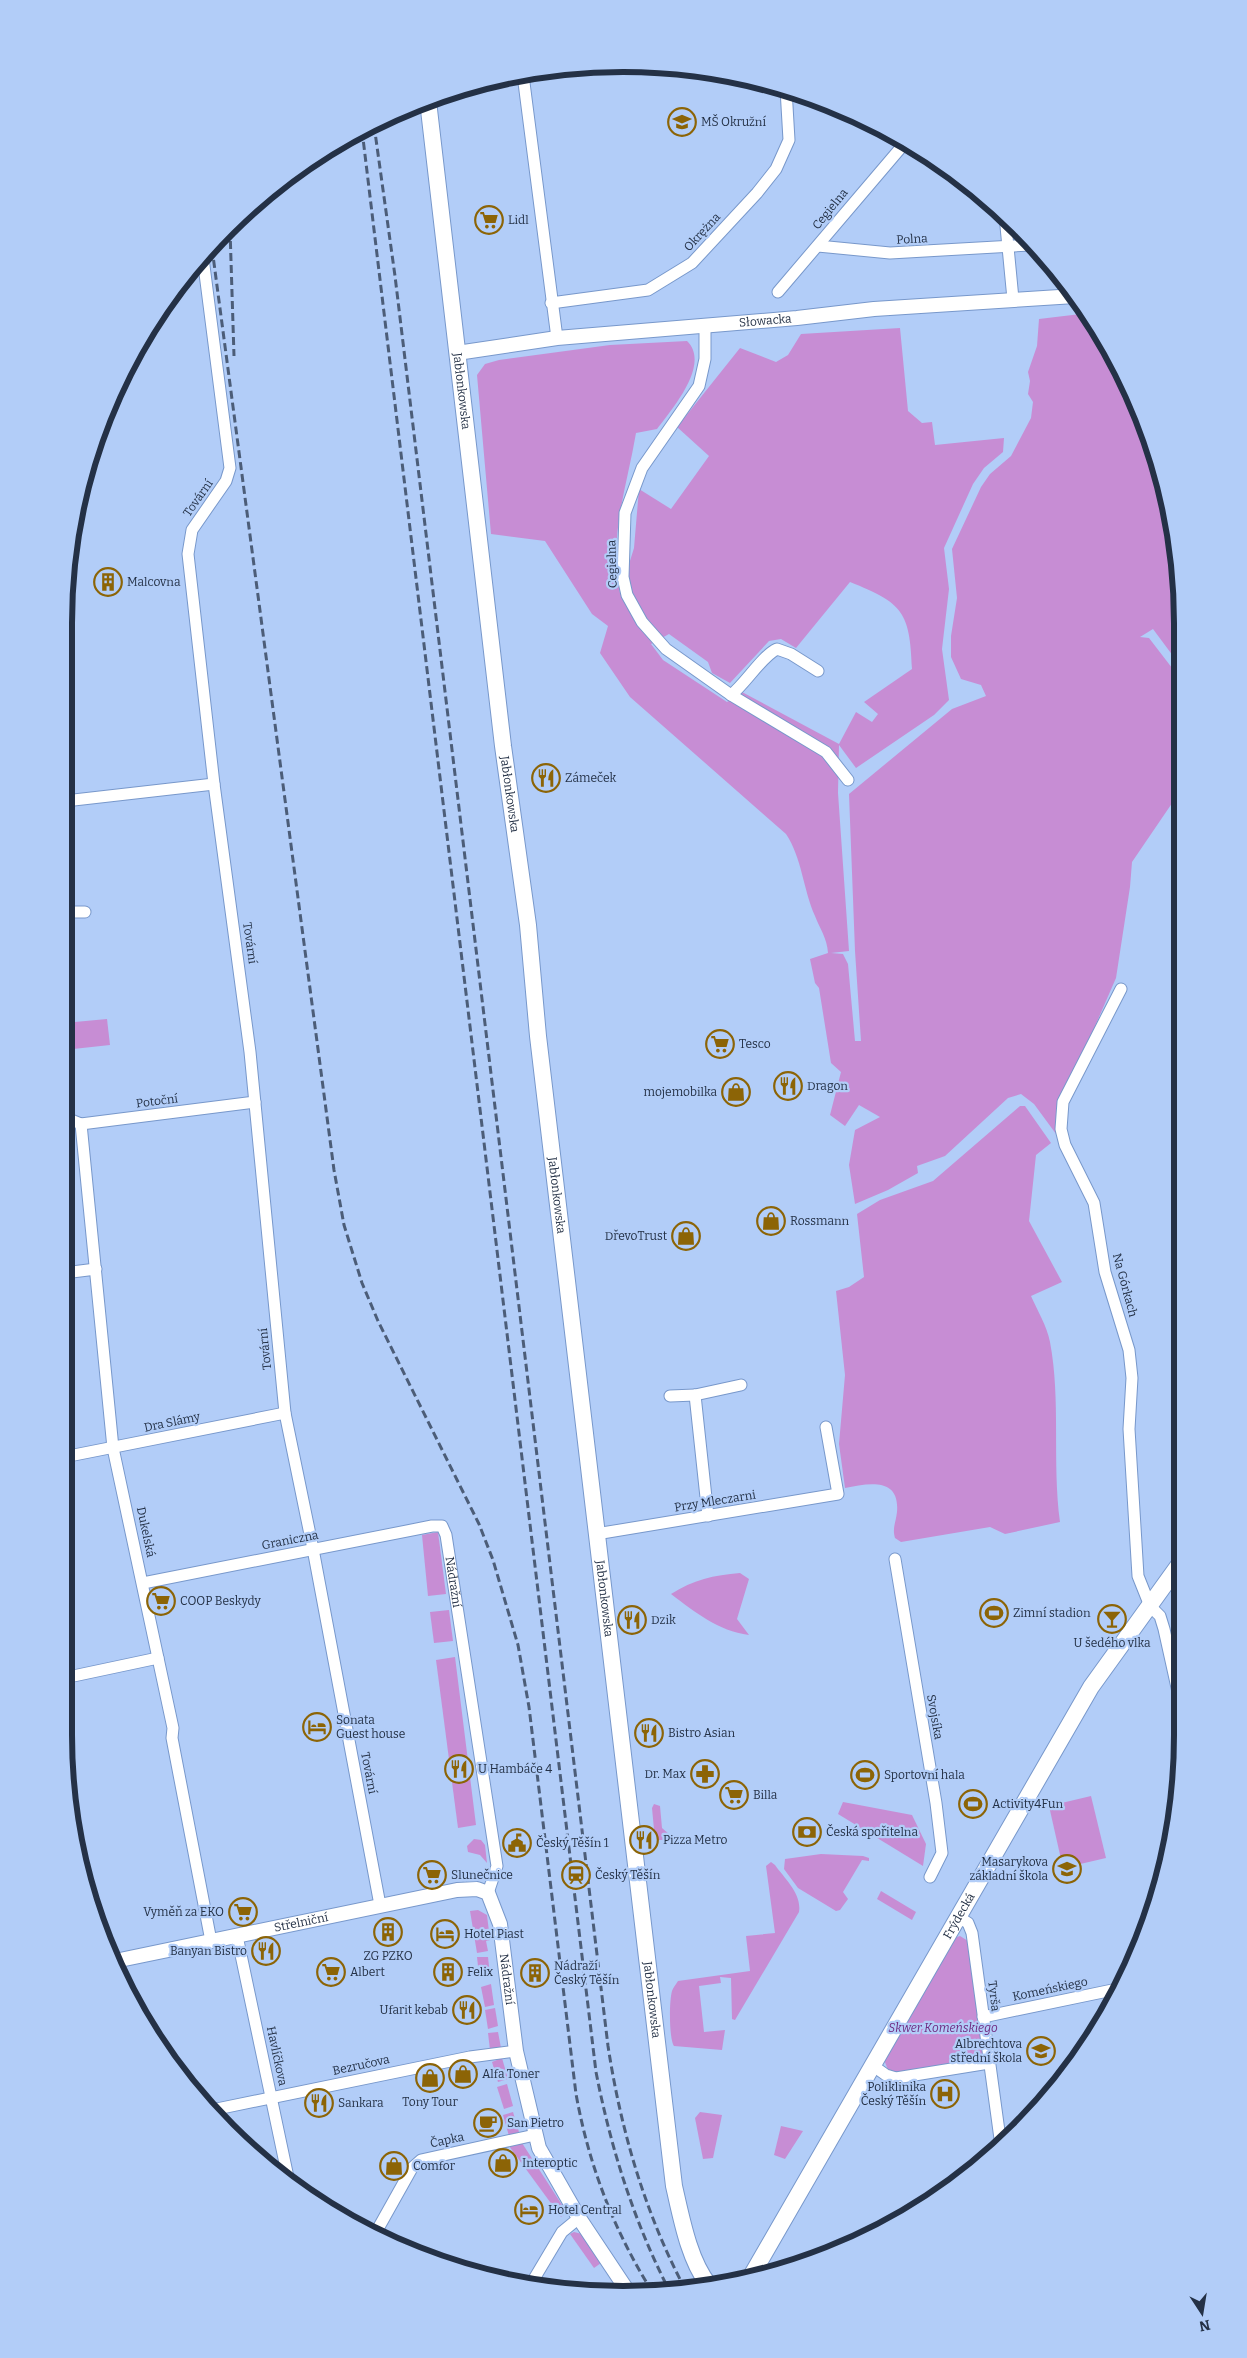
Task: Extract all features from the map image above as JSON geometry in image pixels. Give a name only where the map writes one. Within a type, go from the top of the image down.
[{"type":"main road","name":"Jabłonkowska","points":[[429,108],[504,746],[528,925],[538,1036],[674,2186],[695,2260],[706,2279]]},
{"type":"main road","name":"Frýdecká","points":[[755,2270],[957,1916],[1091,1687],[1174,1573]]},
{"type":"street","points":[[524,82],[557,338]]},
{"type":"street","name":"Okrężna","points":[[551,303],[648,290],[692,264],[757,193],[776,169],[789,140],[786,97]]},
{"type":"street","name":"Cegielna","points":[[778,292],[818,246],[842,214],[901,147]]},
{"type":"street","points":[[1005,227],[1013,299]]},
{"type":"street","name":"Polna","points":[[818,246],[890,254],[1024,246]]},
{"type":"street","name":"Tovární","points":[[204,266],[230,468],[226,481],[192,530],[188,554],[214,784],[250,1052],[285,1413],[313,1549],[380,1905]]},
{"type":"street","name":"Słowacka","points":[[457,353],[557,338],[797,318],[874,309],[1067,296]]},
{"type":"street","name":"Cegielna","points":[[705,326],[704,359],[699,386],[642,468],[625,513],[623,577],[627,595],[634,609],[666,649],[731,695],[826,752],[848,780]]},
{"type":"street","points":[[731,695],[745,684],[770,652],[777,649],[791,654],[818,671]]},
{"type":"street","points":[[72,800],[214,784]]},
{"type":"street","points":[[72,912],[85,912]]},
{"type":"street","name":"Na Górkach","points":[[1120,989],[1063,1102],[1061,1129],[1065,1145],[1094,1203],[1106,1272],[1129,1350],[1132,1378],[1129,1429],[1138,1576],[1150,1606],[1160,1616],[1174,1674]]},
{"type":"street","name":"Potoční","points":[[72,1120],[82,1124],[255,1102]]},
{"type":"street","name":"Dukelská","points":[[82,1124],[114,1448],[158,1658],[211,1940]]},
{"type":"street","points":[[72,1272],[96,1269]]},
{"type":"street","points":[[670,1396],[695,1395],[741,1385]]},
{"type":"street","points":[[695,1395],[708,1516]]},
{"type":"street","name":"Dra Slámy","points":[[72,1456],[285,1413]]},
{"type":"street","name":"Przy Mleczarni","points":[[596,1534],[838,1494],[826,1427]]},
{"type":"street","name":"Graniczna","points":[[143,1584],[313,1549],[432,1526],[442,1526]]},
{"type":"street","name":"Nádražní","points":[[442,1526],[446,1535],[497,1866],[488,1893],[500,1924],[516,2051],[535,2135],[544,2161],[624,2286]]},
{"type":"street","name":"Svojsíka","points":[[895,1559],[936,1803],[942,1853],[930,1877]]},
{"type":"street","points":[[72,1676],[158,1658]]},
{"type":"street","name":"Střelniční","points":[[121,1960],[457,1890],[477,1889],[488,1893]]},
{"type":"street","name":"Tyrša","points":[[957,1916],[968,1923],[972,1933],[999,2138]]},
{"type":"street","name":"Havlíčkova","points":[[237,1936],[287,2171]]},
{"type":"street","name":"Komeńskiego","points":[[983,2017],[1112,1990]]},
{"type":"street","name":"Bezručova","points":[[219,2109],[470,2057],[493,2056],[516,2051]]},
{"type":"street","points":[[872,2065],[886,2076],[896,2078],[989,2063]]},
{"type":"street","name":"Čapka","points":[[379,2228],[412,2168],[421,2160],[535,2135]]},
{"type":"street","points":[[535,2278],[562,2232],[579,2218]]},
{"type":"green space","points":[[1080,314],[1118,380],[1133,413],[1156,481],[1170,552],[1173,587],[1174,657],[1153,629],[1140,637],[1149,638],[1174,670],[1174,800],[1132,862],[1116,978],[1056,1116],[1059,1138],[1034,1104],[1021,1094],[1008,1098],[945,1156],[917,1166],[918,1173],[888,1190],[855,1204],[849,1165],[855,1130],[880,1117],[859,1105],[845,1126],[830,1115],[841,1072],[831,1063],[819,988],[815,983],[810,959],[828,953],[825,938],[811,906],[796,853],[786,834],[630,697],[600,653],[608,626],[592,614],[545,541],[491,534],[477,375],[485,364],[499,360],[610,345],[687,341],[693,351],[695,362],[687,386],[657,429],[636,433],[617,532],[616,552],[620,593],[634,548],[639,489],[671,509],[709,456],[677,427],[740,348],[776,362],[788,355],[801,334],[900,328],[908,411],[922,423],[932,422],[935,445],[1004,438],[1003,452],[984,468],[973,484],[944,548],[949,589],[942,649],[949,700],[934,715],[856,768],[839,745],[838,793],[849,951],[831,953],[843,954],[848,964],[855,1041],[861,1041],[855,951],[849,794],[952,709],[986,696],[981,685],[961,679],[951,657],[951,636],[957,598],[952,549],[981,487],[990,474],[1011,456],[1031,418],[1033,402],[1028,394],[1030,381],[1028,372],[1037,346],[1039,319]],"holes":[[[850,582],[882,596],[900,612],[905,622],[909,634],[912,669],[864,702],[878,714],[872,722],[856,712],[839,744],[742,692],[727,702],[663,660],[651,644],[669,634],[708,662],[712,673],[730,683],[769,641],[781,639],[796,648]]]},
{"type":"green space","points":[[107,1019],[110,1045],[72,1049],[72,1022]]},
{"type":"green space","points":[[1020,1106],[1025,1106],[1051,1143],[1036,1155],[1029,1221],[1062,1282],[1031,1296],[1049,1336],[1053,1364],[1060,1522],[1005,1534],[990,1527],[901,1542],[895,1538],[894,1534],[897,1500],[893,1492],[888,1488],[872,1484],[845,1488],[839,1444],[845,1375],[836,1291],[849,1287],[864,1277],[857,1214],[880,1200],[933,1181]]},
{"type":"green space","points":[[438,1532],[446,1594],[428,1596],[422,1535]]},
{"type":"green space","points":[[740,1573],[749,1579],[737,1619],[749,1635],[717,1625],[671,1594],[687,1585],[704,1579]]},
{"type":"green space","points":[[449,1610],[453,1641],[434,1643],[430,1612]]},
{"type":"green space","points":[[455,1657],[476,1825],[458,1828],[436,1660]]},
{"type":"green space","points":[[1091,1796],[1106,1858],[1063,1868],[1049,1806]]},
{"type":"green space","points":[[843,1802],[912,1815],[926,1844],[923,1866],[838,1814]]},
{"type":"green space","points":[[654,1804],[660,1806],[662,1828],[678,1842],[665,1844],[663,1840],[655,1840],[652,1808]]},
{"type":"green space","points":[[474,1839],[481,1840],[485,1845],[487,1863],[480,1855],[468,1852],[467,1846]]},
{"type":"green space","points":[[821,1854],[869,1858],[869,1861],[862,1860],[843,1892],[848,1899],[840,1910],[836,1911],[798,1888],[784,1869],[785,1859]]},
{"type":"green space","points":[[771,1862],[788,1881],[795,1893],[798,1899],[799,1912],[735,2020],[732,2019],[731,1978],[720,1977],[721,1983],[699,1986],[704,2032],[725,2030],[722,2050],[674,2046],[670,2028],[670,2003],[672,1991],[678,1981],[750,1971],[746,1936],[775,1933],[766,1866]]},
{"type":"green space","points":[[881,1891],[916,1912],[912,1920],[877,1899]]},
{"type":"green space","points":[[478,1910],[487,1915],[490,1940],[486,1941],[488,1951],[477,1953],[470,1911]]},
{"type":"green space","name":"Skwer Komeńskiego","points":[[960,1936],[968,1941],[983,2058],[895,2074],[888,2070],[883,2057],[951,1939]]},
{"type":"green space","points":[[477,1957],[488,1957],[490,1975],[479,1975]]},
{"type":"green space","points":[[491,1984],[494,2005],[485,2007],[481,1987]]},
{"type":"green space","points":[[495,2008],[498,2026],[488,2029],[485,2010]]},
{"type":"green space","points":[[498,2032],[501,2048],[490,2050],[488,2033]]},
{"type":"green space","points":[[502,2058],[508,2079],[498,2082],[492,2062]]},
{"type":"green space","points":[[507,2084],[513,2106],[504,2109],[497,2087]]},
{"type":"green space","points":[[513,2112],[519,2132],[509,2136],[503,2115]]},
{"type":"green space","points":[[700,2112],[722,2115],[713,2158],[703,2159],[695,2118]]},
{"type":"green space","points":[[781,2126],[803,2131],[785,2159],[774,2155]]},
{"type":"green space","points":[[522,2143],[564,2208],[565,2214],[561,2217],[509,2146]]},
{"type":"green space","points":[[574,2232],[582,2234],[601,2263],[594,2268],[570,2234]]},
{"type":"railway","points":[[375,132],[395,276],[608,2046],[613,2078],[636,2171],[658,2231],[682,2282]]},
{"type":"railway","points":[[363,138],[596,2072],[609,2129],[625,2185],[645,2239],[666,2284]]},
{"type":"railway","points":[[230,238],[234,356]]},
{"type":"railway","points":[[213,256],[334,1170],[344,1225],[362,1283],[378,1321],[479,1524],[493,1560],[518,1645],[529,1707],[576,2094],[581,2121],[596,2172],[615,2222],[648,2285]]},
{"type":"place","name":"MŠ Okružní","points":[[682,122]]},
{"type":"place","name":"Lidl","points":[[489,220]]},
{"type":"place","name":"Malcovna","points":[[108,582]]},
{"type":"place","name":"Zámeček","points":[[546,778]]},
{"type":"place","name":"Tesco","points":[[720,1044]]},
{"type":"place","name":"Dragon","points":[[788,1086]]},
{"type":"place","name":"mojemobilka","points":[[736,1092]]},
{"type":"place","name":"Rossmann","points":[[771,1221]]},
{"type":"place","name":"DřevoTrust","points":[[686,1236]]},
{"type":"place","name":"COOP Beskydy","points":[[161,1601]]},
{"type":"place","name":"Zimní stadion","points":[[994,1613]]},
{"type":"place","name":"U šedého vlka","points":[[1112,1619]]},
{"type":"place","name":"Dzik","points":[[632,1620]]},
{"type":"place","name":"Sonata Guest house","points":[[317,1727]]},
{"type":"place","name":"Bistro Asian","points":[[649,1733]]},
{"type":"place","name":"U Hambáče 4","points":[[459,1769]]},
{"type":"place","name":"Dr. Max","points":[[705,1774]]},
{"type":"place","name":"Sportovní hala","points":[[865,1775]]},
{"type":"place","name":"Billa","points":[[734,1795]]},
{"type":"place","name":"Activity4Fun","points":[[973,1804]]},
{"type":"place","name":"Česká spořitelna","points":[[807,1832]]},
{"type":"place","name":"Pizza Metro","points":[[644,1840]]},
{"type":"place","name":"Český Těšín 1","points":[[517,1843]]},
{"type":"place","name":"Masarykova základní škola","points":[[1067,1869]]},
{"type":"place","name":"Slunečnice","points":[[432,1875]]},
{"type":"place","name":"Český Těšín","points":[[576,1875]]},
{"type":"place","name":"Vyměň za EKO","points":[[243,1912]]},
{"type":"place","name":"ZG PZKO","points":[[388,1932]]},
{"type":"place","name":"Hotel Piast","points":[[445,1934]]},
{"type":"place","name":"Banyan Bistro","points":[[266,1951]]},
{"type":"place","name":"Albert","points":[[331,1972]]},
{"type":"place","name":"Felix","points":[[448,1972]]},
{"type":"place","name":"Nádraží Český Těšín","points":[[535,1973]]},
{"type":"place","name":"Ufarit kebab","points":[[467,2010]]},
{"type":"place","name":"Albrechtova střední škola","points":[[1041,2051]]},
{"type":"place","name":"Alfa Toner","points":[[463,2074]]},
{"type":"place","name":"Tony Tour","points":[[430,2078]]},
{"type":"place","name":"Poliklinika Český Těšín","points":[[945,2094]]},
{"type":"place","name":"Sankara","points":[[319,2103]]},
{"type":"place","name":"San Pietro","points":[[488,2123]]},
{"type":"place","name":"Interoptic","points":[[503,2163]]},
{"type":"place","name":"Comfor","points":[[394,2166]]},
{"type":"place","name":"Hotel Central","points":[[529,2210]]}]
